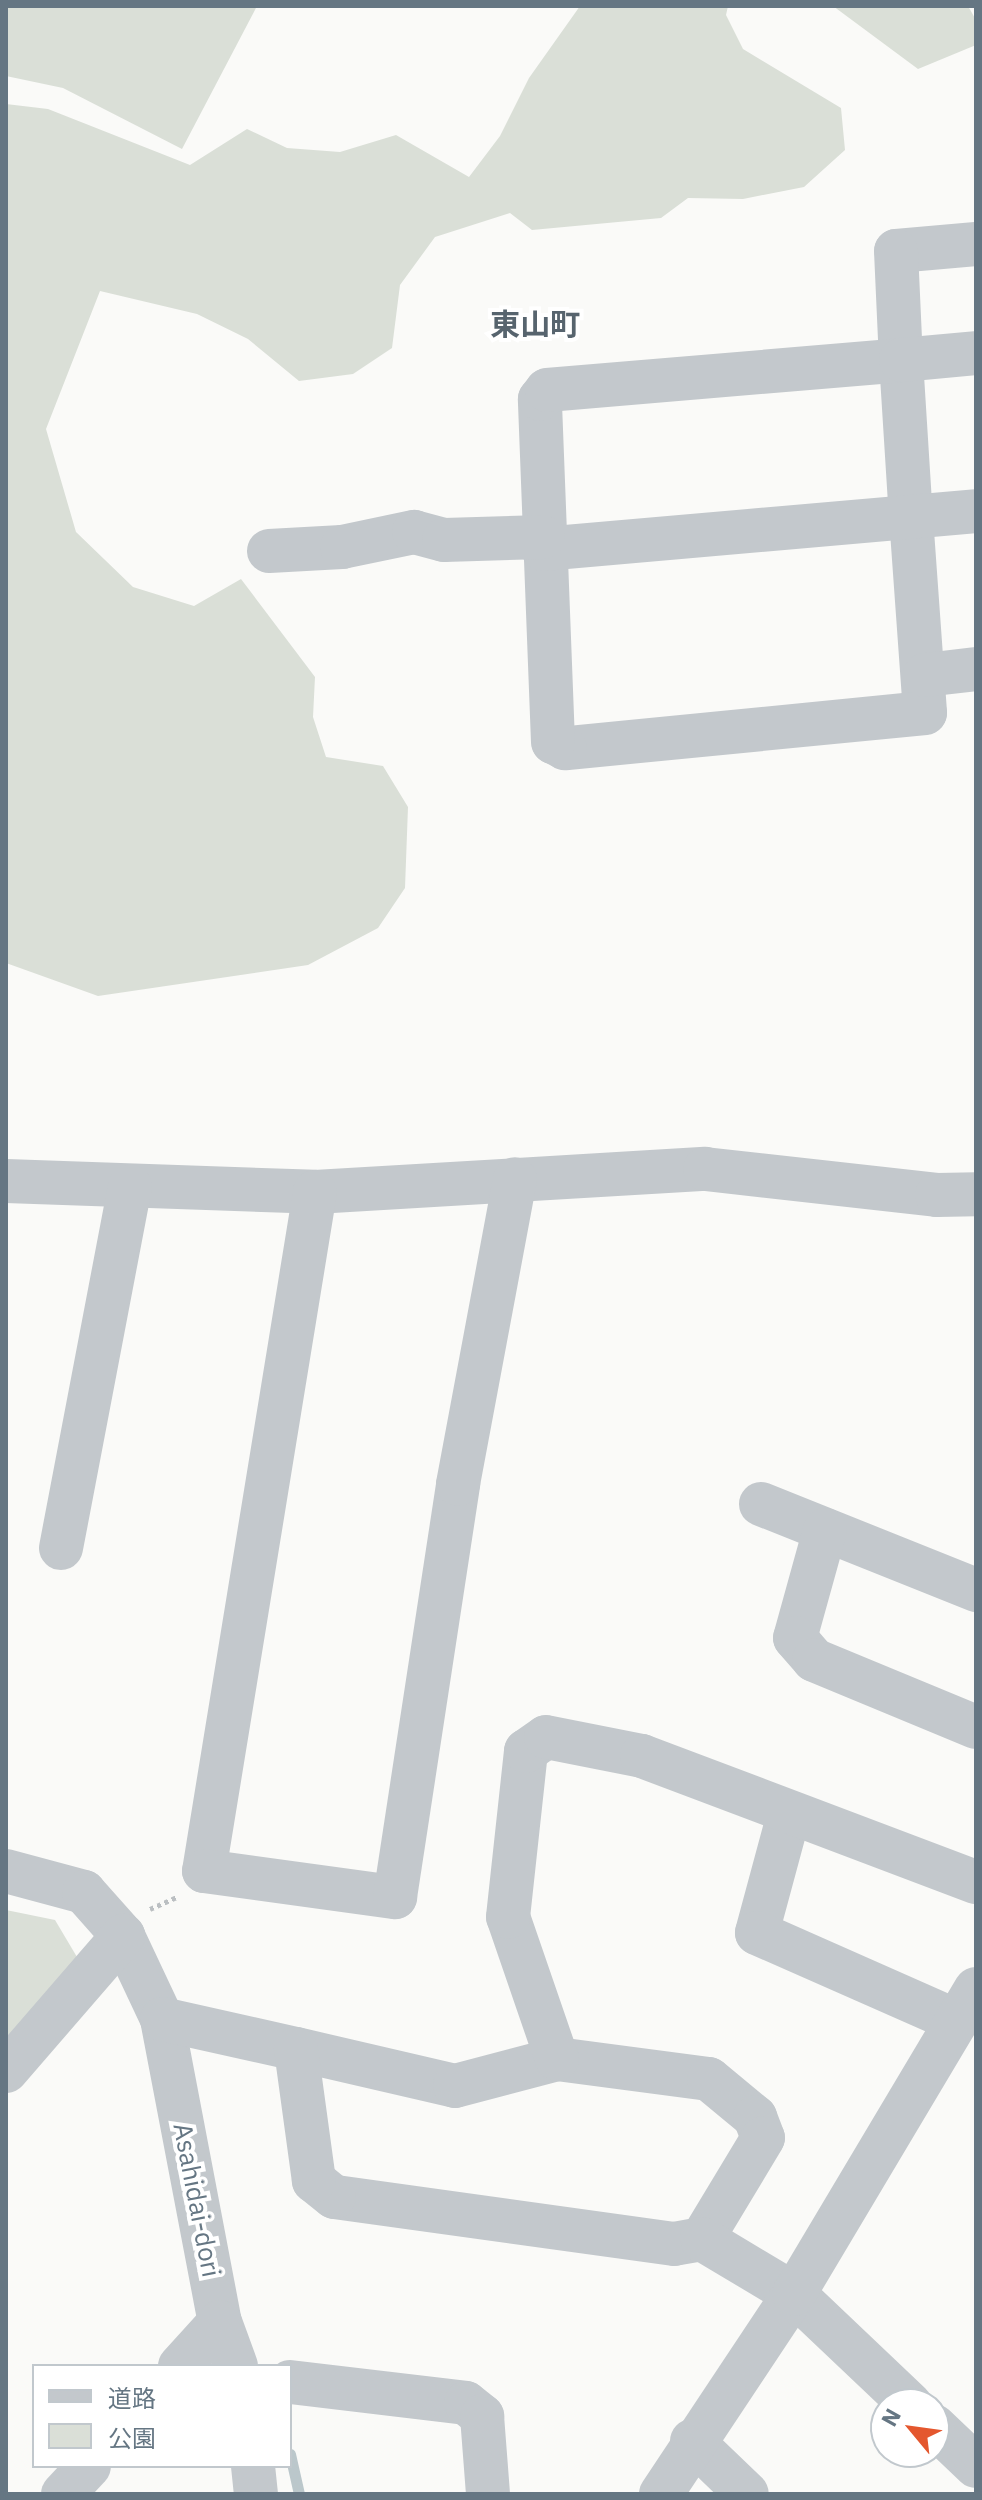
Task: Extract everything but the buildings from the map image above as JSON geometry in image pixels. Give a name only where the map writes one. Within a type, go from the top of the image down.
[{"type":"street","points":[[976,244],[896,251],[901,360],[911,517],[925,675],[925,713],[565,748],[553,742],[543,543],[540,399],[547,390],[901,360],[976,353]]},
{"type":"street","points":[[269,551],[342,547],[414,532],[444,540],[543,543],[976,511]]},
{"type":"street","points":[[925,675],[976,669]]},
{"type":"street","points":[[6,1181],[315,1192],[705,1169],[937,1195],[976,1194]]},
{"type":"street","points":[[315,1192],[204,1871],[395,1897],[458,1484],[515,1179]]},
{"type":"street","points":[[61,1548],[130,1187]]},
{"type":"street","points":[[761,1504],[976,1590]]},
{"type":"street","points":[[825,1530],[795,1638],[814,1660],[976,1727]]},
{"type":"street","points":[[557,2059],[508,1917],[526,1751],[546,1737],[642,1756],[976,1882]]},
{"type":"street","points":[[661,2494],[692,2441],[794,2294],[965,2004],[757,1933],[789,1814]]},
{"type":"street","points":[[6,1871],[84,1892],[123,1936],[6,2071]]},
{"type":"street","name":"Asahidai-dori","points":[[123,1936],[162,2019],[220,2322],[235,2364]]},
{"type":"street","points":[[162,2019],[455,2086],[557,2059],[709,2079],[755,2117],[763,2138],[702,2239]]},
{"type":"street","points":[[296,2049],[314,2181],[334,2197],[674,2244],[702,2239],[794,2294],[893,2388]]},
{"type":"street","points":[[182,2364],[220,2322]]},
{"type":"street","points":[[292,2382],[466,2403],[482,2416],[488,2494]]},
{"type":"street","points":[[692,2441],[747,2494]]},
{"type":"street","points":[[950,2441],[976,2466]]},
{"type":"street","points":[[63,2494],[87,2468]]},
{"type":"street","points":[[253,2468],[256,2494]]},
{"type":"path","points":[[123,1936],[149,1910],[198,1888],[204,1871]]},
{"type":"green space","points":[[6,6],[257,6],[182,149],[63,88],[6,76]]},
{"type":"green space","points":[[580,6],[728,6],[726,15],[743,49],[841,108],[845,150],[804,187],[743,199],[688,198],[661,218],[532,230],[510,213],[435,237],[400,285],[392,348],[353,374],[299,381],[248,339],[197,314],[100,291],[46,429],[76,532],[133,587],[194,606],[241,579],[315,677],[313,717],[326,757],[383,766],[408,807],[405,888],[378,928],[308,965],[98,996],[6,963],[6,104],[48,109],[190,165],[247,129],[287,148],[340,152],[396,135],[469,177],[500,136],[529,78]]},
{"type":"green space","points":[[833,6],[968,6],[976,20],[976,45],[918,69]]},
{"type":"green space","points":[[6,1910],[55,1920],[77,1957],[6,2041]]},
{"type":"waterway","points":[[292,2463],[299,2494]]},
{"type":"district","name":"東山町","points":[[535,324]]}]
